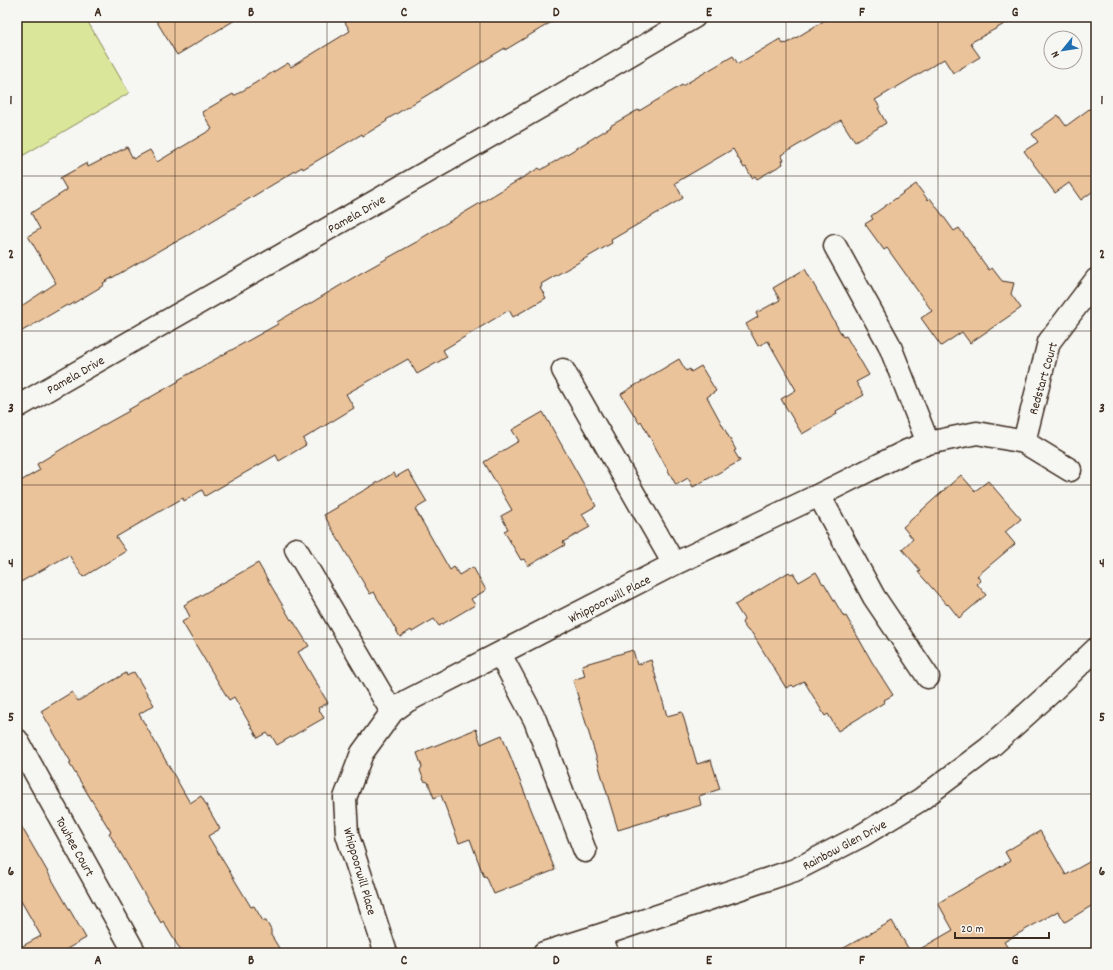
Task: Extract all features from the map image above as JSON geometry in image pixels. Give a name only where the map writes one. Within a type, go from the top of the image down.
[{"type":"street","name":"Pamela Drive","points":[[17,407],[549,102],[694,17]]},
{"type":"street","points":[[835,246],[889,344],[928,443]]},
{"type":"street","name":"Redstart Court","points":[[1024,442],[1049,342],[1096,280]]},
{"type":"street","points":[[564,370],[674,564]]},
{"type":"street","name":"Whippoorwill Place","points":[[386,953],[347,834],[345,798],[362,753],[392,712],[407,701],[674,564],[907,451],[928,443],[977,433],[1024,442],[1070,470]]},
{"type":"street","points":[[819,495],[874,597],[928,677]]},
{"type":"street","points":[[296,549],[392,712]]},
{"type":"street","name":"Rainbow Glen Drive","points":[[544,953],[604,944],[795,870],[862,836],[920,800],[990,748],[1096,649]]},
{"type":"street","points":[[500,654],[535,720],[585,851]]},
{"type":"street","name":"Towhee Court","points":[[17,740],[135,953]]},
{"type":"green space","points":[[17,17],[85,17],[129,93],[17,159]]},
{"type":"building","points":[[154,17],[240,17],[177,55]]},
{"type":"building","points":[[342,17],[560,17],[505,50],[505,48],[386,120],[387,121],[363,136],[362,134],[303,169],[302,167],[192,233],[103,283],[104,285],[69,306],[67,305],[17,334],[17,309],[56,283],[28,236],[40,229],[31,213],[67,190],[60,178],[87,163],[88,167],[127,147],[133,159],[150,150],[157,162],[212,129],[202,112],[233,94],[234,96],[288,63],[291,67],[350,31]]},
{"type":"building","points":[[830,17],[1017,17],[970,43],[980,57],[953,73],[944,59],[875,100],[880,107],[878,108],[886,123],[855,142],[841,120],[781,155],[784,160],[782,161],[783,164],[757,179],[755,176],[752,178],[746,167],[744,168],[733,149],[675,183],[683,198],[611,240],[612,243],[541,284],[542,286],[540,287],[546,298],[513,317],[509,310],[443,350],[447,357],[417,374],[408,359],[346,394],[354,408],[303,439],[306,445],[279,461],[276,455],[205,496],[202,490],[184,501],[183,498],[116,537],[126,551],[83,577],[69,555],[17,584],[17,483],[40,470],[37,464],[129,411],[128,410],[179,381],[178,380],[278,324],[277,322],[420,240],[539,168],[541,170],[611,127],[610,126],[638,110],[639,111],[733,56],[738,64],[780,39],[783,44],[786,44]]},
{"type":"building","points":[[1096,104],[1096,189],[1081,200],[1069,183],[1055,193],[1024,151],[1038,142],[1032,134],[1058,115],[1066,126]]},
{"type":"building","points":[[916,184],[928,200],[930,198],[954,231],[959,228],[989,270],[992,268],[1002,281],[1014,283],[1011,294],[1021,308],[970,343],[962,332],[941,346],[921,318],[932,311],[887,248],[884,250],[865,224],[873,219],[871,216]]},
{"type":"building","points":[[805,269],[843,337],[846,336],[869,375],[856,382],[864,395],[836,411],[837,414],[802,434],[781,399],[796,390],[768,341],[758,346],[746,324],[758,317],[756,313],[780,300],[773,288]]},
{"type":"building","points":[[679,359],[686,371],[690,369],[691,372],[701,366],[716,391],[707,397],[736,450],[734,451],[740,461],[693,487],[688,478],[676,485],[641,421],[639,423],[621,394]]},
{"type":"building","points":[[543,412],[596,506],[582,514],[590,527],[563,542],[565,545],[528,566],[524,559],[521,560],[504,531],[508,529],[501,516],[512,510],[484,462],[519,441],[512,430]]},
{"type":"building","points":[[408,470],[427,502],[415,509],[450,570],[454,567],[459,575],[473,567],[486,590],[471,599],[475,605],[439,626],[434,619],[400,637],[374,592],[370,594],[324,515],[394,473],[396,477]]},
{"type":"building","points":[[961,475],[975,491],[988,481],[1021,519],[1005,532],[1015,544],[977,576],[981,581],[977,584],[986,595],[959,618],[918,572],[920,570],[902,549],[913,539],[903,527]]},
{"type":"building","points":[[258,563],[291,620],[292,619],[309,646],[298,652],[328,703],[318,708],[324,718],[277,745],[271,735],[269,736],[267,733],[258,738],[234,697],[229,700],[182,622],[190,617],[184,605]]},
{"type":"building","points":[[789,572],[791,574],[793,573],[799,582],[816,572],[844,617],[846,616],[893,695],[884,700],[885,702],[838,731],[828,714],[825,716],[804,681],[794,687],[792,685],[786,688],[752,633],[748,631],[742,623],[744,619],[735,605]]},
{"type":"building","points":[[633,650],[637,665],[651,660],[667,716],[682,712],[697,764],[711,760],[720,789],[699,796],[701,805],[618,830],[573,680],[585,676],[582,665]]},
{"type":"building","points":[[134,672],[154,705],[139,714],[190,803],[201,796],[220,829],[208,836],[251,907],[254,906],[263,921],[266,921],[271,930],[271,935],[282,953],[182,953],[163,921],[161,923],[109,833],[111,832],[69,763],[71,762],[41,711],[72,692],[78,701],[126,673],[127,676]]},
{"type":"building","points":[[476,729],[481,744],[502,735],[555,870],[494,894],[486,876],[484,877],[470,839],[459,843],[441,795],[434,798],[428,782],[424,781],[420,770],[422,767],[417,753]]},
{"type":"building","points":[[17,819],[86,938],[60,953],[17,953],[17,949],[41,936],[17,894]]},
{"type":"building","points":[[1040,831],[1066,875],[1096,858],[1096,903],[1065,922],[1058,911],[1004,942],[1011,953],[913,953],[953,930],[938,903],[1010,861],[1005,852]]},
{"type":"building","points":[[892,921],[911,953],[835,953]]}]
